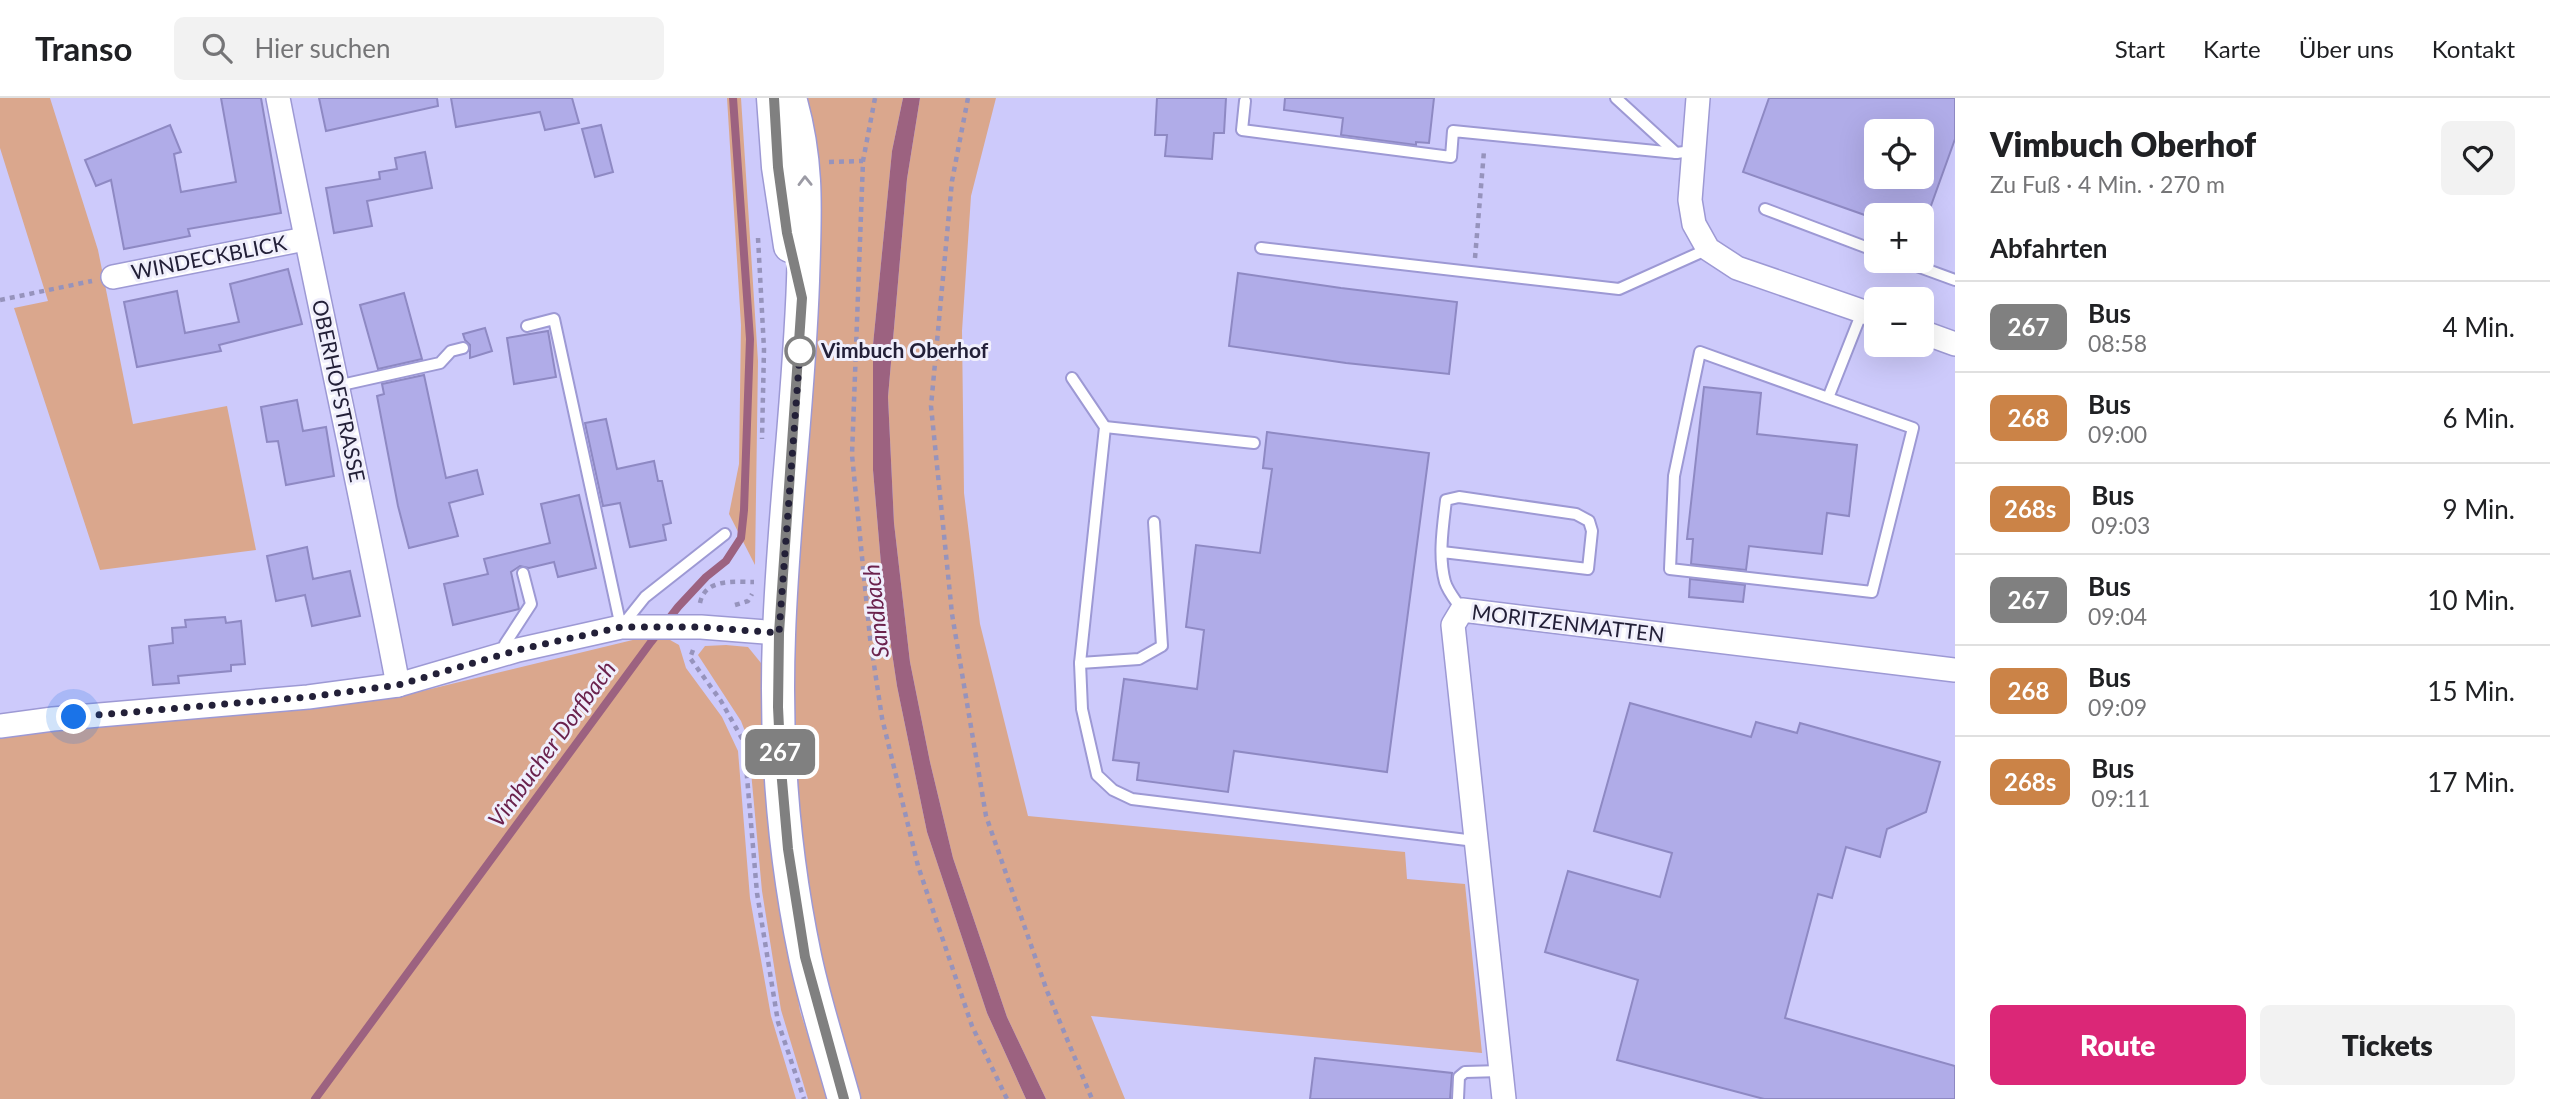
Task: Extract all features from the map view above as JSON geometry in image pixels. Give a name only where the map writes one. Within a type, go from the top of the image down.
[{"type":"street","name":"OBERHOFSTRASSE","points":[[278,98],[305,239],[367,522],[398,685]]},
{"type":"street","points":[[774,98],[778,167],[787,233],[802,298]]},
{"type":"street","points":[[790,98],[798,124],[804,163],[802,298],[779,633],[778,707],[788,849],[805,957],[844,1099]]},
{"type":"street","points":[[1699,98],[1685,152],[1694,224],[1707,249],[1737,268],[1864,312]]},
{"type":"street","name":"WINDECKBLICK","points":[[113,277],[305,239]]},
{"type":"street","points":[[1934,336],[1955,344]]},
{"type":"street","name":"MORITZENMATTEN","points":[[1504,1099],[1453,625],[1462,610],[1955,670]]},
{"type":"street","points":[[0,726],[308,697],[398,685],[507,654],[621,627],[701,617],[779,633]]},
{"type":"lane","points":[[1616,98],[1685,152]]},
{"type":"lane","points":[[1245,100],[1242,130],[1451,158],[1453,131],[1685,152]]},
{"type":"lane","points":[[1765,209],[1864,246]]},
{"type":"lane","points":[[1261,248],[1619,289],[1707,249]]},
{"type":"lane","points":[[1934,272],[1955,280]]},
{"type":"lane","points":[[527,326],[554,319],[621,627]]},
{"type":"lane","points":[[1828,398],[1864,324]]},
{"type":"lane","points":[[337,386],[440,363],[451,351],[463,348]]},
{"type":"lane","points":[[1700,352],[1828,398],[1913,428],[1872,592],[1670,569],[1674,476],[1700,352]]},
{"type":"lane","points":[[1072,378],[1105,427],[1080,663],[1082,709],[1097,775],[1113,790],[1132,799],[1475,841]]},
{"type":"lane","points":[[1105,427],[1254,443]]},
{"type":"lane","points":[[1442,552],[1588,569],[1592,531],[1589,521],[1576,514],[1458,497],[1446,500],[1441,536],[1442,552],[1445,584],[1462,610]]},
{"type":"lane","points":[[1080,663],[1139,659],[1163,646],[1154,522]]},
{"type":"lane","points":[[621,627],[645,597],[725,534]]},
{"type":"lane","points":[[507,654],[505,644],[531,604],[523,573]]},
{"type":"lane","points":[[1458,1099],[1459,1077],[1465,1072],[1501,1071]]},
{"type":"path","points":[[875,98],[863,161],[852,455],[870,638],[882,718],[918,866],[972,1026],[1007,1099]]},
{"type":"path","points":[[968,98],[952,181],[931,406],[952,614],[986,816],[1047,991],[1092,1099]]},
{"type":"path","points":[[1474,272],[1485,135]]},
{"type":"path","points":[[757,225],[764,349],[762,445]]},
{"type":"path","points":[[0,300],[113,277]]},
{"type":"path","points":[[727,608],[748,601],[758,582],[717,583],[704,593],[701,617],[690,657],[721,701],[744,742],[757,894],[776,1009],[804,1099]]},
{"type":"shaded area","points":[[0,98],[50,98],[98,250],[133,424],[227,406],[256,550],[100,570],[14,308],[48,301],[0,148]]},
{"type":"shaded area","points":[[727,98],[741,98],[758,361],[755,565],[729,514],[739,464],[741,325]]},
{"type":"shaded area","points":[[807,98],[903,98],[892,151],[873,345],[873,470],[884,599],[897,686],[927,832],[987,1013],[1026,1099],[856,1099],[832,1023],[805,883],[794,792],[794,619],[820,216],[817,157]]},
{"type":"shaded area","points":[[903,98],[920,98],[907,179],[888,397],[894,523],[910,662],[953,858],[1007,1017],[1046,1099],[1026,1099],[987,1013],[927,832],[897,686],[884,599],[873,470],[873,345],[892,151]]},
{"type":"shaded area","points":[[920,98],[996,98],[971,196],[962,331],[964,493],[980,624],[1028,816],[1405,852],[1407,879],[1465,884],[1482,1053],[1091,1016],[1125,1099],[1046,1099],[1007,1017],[953,858],[910,662],[894,523],[888,397],[907,179]]},
{"type":"shaded area","points":[[663,636],[679,645],[686,668],[722,717],[738,751],[750,898],[771,1016],[796,1099],[0,1099],[0,734],[410,694],[645,637]]},
{"type":"shaded area","points":[[705,646],[748,647],[761,663],[763,757],[775,869],[800,1011],[828,1099],[808,1099],[781,1010],[762,891],[748,739],[741,721],[698,655]]},
{"type":"building","points":[[221,98],[261,98],[281,213],[188,229],[190,236],[124,249],[111,180],[96,186],[85,160],[170,125],[181,152],[174,154],[181,192],[236,182]]},
{"type":"building","points":[[319,98],[437,98],[438,106],[326,131]]},
{"type":"building","points":[[451,98],[572,98],[579,123],[545,130],[540,112],[456,127]]},
{"type":"building","points":[[1157,98],[1226,98],[1224,133],[1214,133],[1212,159],[1165,156],[1167,135],[1155,135]]},
{"type":"building","points":[[1285,98],[1434,98],[1429,143],[1416,142],[1416,145],[1341,135],[1343,118],[1284,110]]},
{"type":"building","points":[[1769,98],[1955,98],[1955,139],[1932,203],[1864,203],[1864,215],[1743,172]]},
{"type":"building","points":[[601,125],[613,172],[595,177],[582,129]]},
{"type":"building","points":[[425,152],[432,188],[367,201],[372,226],[334,233],[326,188],[380,179],[379,172],[397,169],[395,158]]},
{"type":"building","points":[[288,269],[302,324],[219,345],[221,351],[137,367],[124,302],[177,291],[185,333],[239,322],[230,284]]},
{"type":"building","points":[[1238,273],[1457,302],[1449,374],[1229,346]]},
{"type":"building","points":[[404,293],[422,359],[378,369],[360,305]]},
{"type":"building","points":[[485,328],[492,351],[470,358],[470,345],[463,334]]},
{"type":"building","points":[[548,331],[556,377],[514,384],[507,338]]},
{"type":"building","points":[[424,375],[446,478],[477,470],[483,494],[449,503],[458,536],[409,548],[398,506],[377,396],[384,394],[382,384]]},
{"type":"building","points":[[1704,387],[1761,393],[1757,434],[1857,445],[1849,516],[1827,513],[1822,554],[1749,546],[1746,570],[1691,564],[1693,539],[1687,539]]},
{"type":"building","points":[[297,400],[303,431],[326,427],[334,476],[286,485],[278,441],[267,442],[261,407]]},
{"type":"building","points":[[606,419],[617,469],[654,461],[658,481],[662,481],[671,523],[663,525],[666,540],[630,547],[620,503],[603,506],[585,423]]},
{"type":"building","points":[[1267,432],[1429,453],[1387,772],[1234,751],[1228,792],[1137,780],[1139,763],[1113,760],[1124,679],[1197,689],[1204,630],[1186,627],[1196,545],[1260,553],[1272,469],[1263,468]]},
{"type":"building","points":[[579,495],[596,568],[558,577],[554,562],[529,568],[520,566],[511,572],[519,609],[453,625],[444,584],[488,574],[484,559],[550,543],[541,504]]},
{"type":"building","points":[[307,547],[313,579],[350,571],[360,616],[312,626],[305,595],[276,601],[267,556]]},
{"type":"building","points":[[1690,579],[1745,585],[1743,602],[1689,597]]},
{"type":"building","points":[[225,617],[226,623],[241,621],[245,664],[231,665],[231,671],[178,676],[179,683],[153,685],[149,646],[173,643],[172,628],[186,627],[185,620]]},
{"type":"building","points":[[1630,703],[1751,737],[1756,722],[1797,733],[1800,723],[1940,762],[1926,812],[1887,829],[1880,857],[1846,847],[1832,898],[1818,894],[1785,1018],[1955,1066],[1955,1099],[1764,1099],[1617,1060],[1638,980],[1545,952],[1568,871],[1660,897],[1672,853],[1594,831]]},
{"type":"building","points":[[1315,1058],[1452,1073],[1450,1099],[1310,1099]]},
{"type":"waterway","name":"Vimbucher Dorfbach","points":[[315,1099],[651,642],[678,607],[706,577],[726,561],[741,538],[750,339],[733,98]]},
{"type":"bus line","name":"267","points":[[774,98],[778,167],[787,233],[802,298],[779,633],[781,769],[788,849],[805,957],[844,1099]]},
{"type":"place","name":"Vimbuch Oberhof","points":[[800,351]]},
{"type":"route","points":[[74,717],[308,697],[398,685],[518,650],[621,627],[701,627],[779,633],[800,351]]},
{"type":"water label","name":"Sandbach","points":[[876,611]]}]
